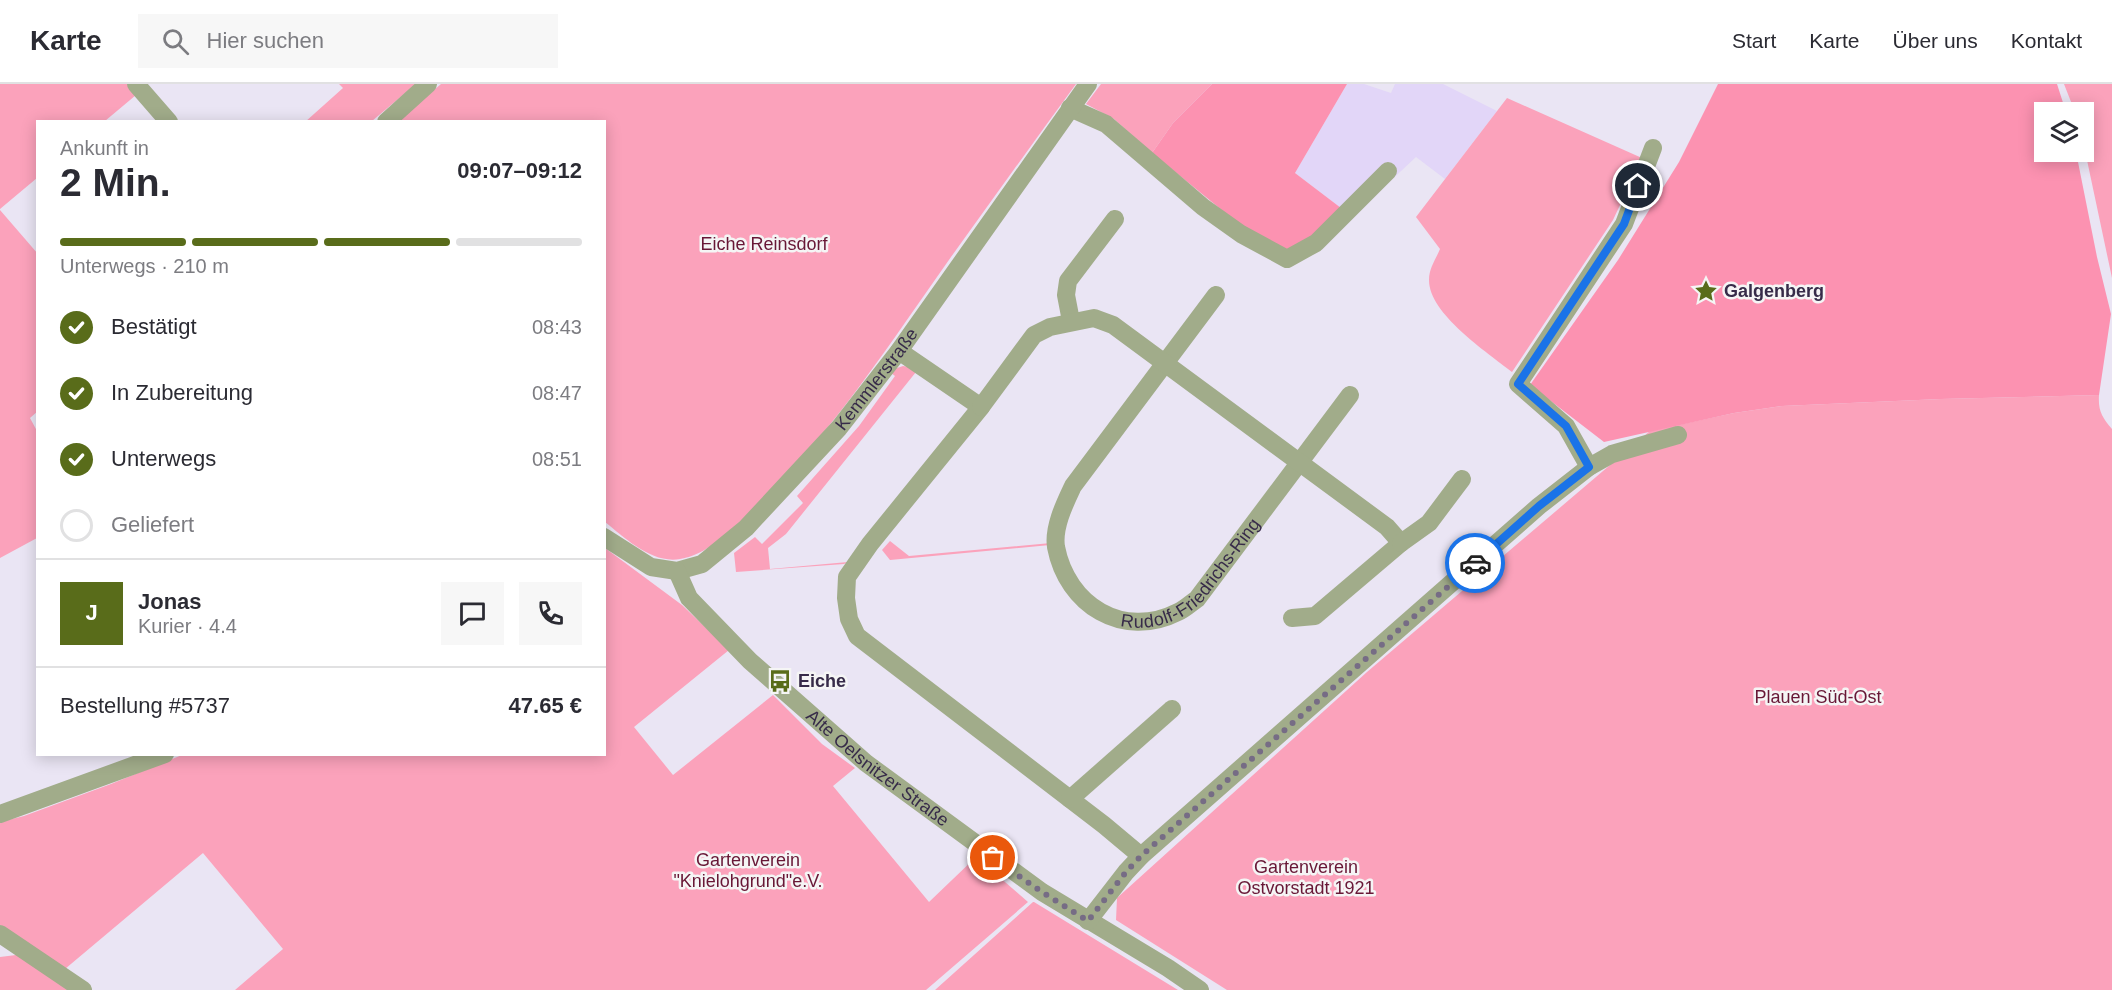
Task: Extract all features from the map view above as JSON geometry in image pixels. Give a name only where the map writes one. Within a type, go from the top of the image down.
[{"type":"street","points":[[136,84],[167,120]]},
{"type":"street","points":[[388,120],[428,84]]},
{"type":"street","name":"Kemmlerstraße","points":[[677,571],[702,564],[730,543],[839,428],[899,351],[1088,84]]},
{"type":"street","points":[[1070,108],[1106,124],[1231,228],[1287,259],[1316,243],[1388,171]]},
{"type":"street","points":[[1589,467],[1566,426],[1518,384],[1624,224],[1653,147]]},
{"type":"street","points":[[1071,321],[1066,295],[1068,281],[1115,219]]},
{"type":"street","name":"Rudolf-Friedrichs-Ring","points":[[1216,295],[1073,486],[1060,511],[1056,546],[1066,578],[1080,596],[1097,611],[1114,619],[1137,622],[1159,619],[1179,612],[1197,599],[1301,464],[1350,395]]},
{"type":"street","points":[[1141,856],[857,636],[849,619],[846,598],[847,577],[870,544],[981,407],[1034,335],[1050,327],[1071,321],[1094,318],[1113,325],[1387,527],[1401,543]]},
{"type":"street","points":[[899,351],[981,407]]},
{"type":"street","points":[[1088,921],[1141,856],[1539,506],[1589,467],[1612,454],[1678,435]]},
{"type":"street","points":[[1292,618],[1315,616],[1401,543],[1429,523],[1462,479]]},
{"type":"street","points":[[606,538],[651,567],[677,571]]},
{"type":"street","name":"Alte Oelsnitzer Straße","points":[[677,571],[690,598],[750,661],[866,763],[1008,869],[1200,990]]},
{"type":"street","points":[[1070,799],[1172,709]]},
{"type":"street","points":[[0,814],[160,756]]},
{"type":"street","points":[[0,934],[83,990]]},
{"type":"shaded area","points":[[1212,84],[1347,84],[1295,173],[1341,208],[1298,259],[1234,220],[1152,153],[1173,123]]},
{"type":"shaded area","points":[[1347,84],[1364,84],[1391,93],[1395,84],[1443,84],[1497,111],[1445,179],[1416,157],[1354,215],[1341,208],[1295,173]]},
{"type":"shaded area","points":[[1718,84],[2057,84],[2063,102],[2034,102],[2034,162],[2078,162],[2111,314],[2099,395],[1782,406],[1734,413],[1604,442],[1530,385],[1618,260],[1679,162]]},
{"type":"green space","points":[[0,84],[127,84],[136,95],[106,120],[36,120],[36,179],[0,209]]},
{"type":"green space","points":[[339,84],[416,84],[373,120],[307,120],[343,88]]},
{"type":"green space","name":"Eiche Reinsdorf","points":[[441,84],[1076,84],[856,391],[804,456],[740,522],[716,542],[690,557],[670,560],[649,554],[606,523],[606,120],[399,120]]},
{"type":"green space","points":[[1101,84],[1212,84],[1173,123],[1152,153],[1114,119],[1086,104]]},
{"type":"green space","points":[[2064,84],[2112,84],[2112,278],[2087,162],[2094,162],[2094,102],[2071,102]]},
{"type":"green space","points":[[1507,98],[1642,158],[1613,220],[1512,372],[1461,331],[1438,306],[1432,293],[1429,276],[1440,249],[1416,217]]},
{"type":"green space","points":[[0,210],[36,252],[36,413],[30,418],[36,429],[36,539],[0,558]]},
{"type":"green space","points":[[903,366],[916,372],[786,534],[768,548],[770,569],[848,562],[844,564],[736,572],[734,553],[755,537],[762,544],[803,503],[797,496],[859,426],[895,376],[891,373],[894,369]]},
{"type":"green space","name":"Plauen Süd-Ost","points":[[2099,395],[2101,414],[2112,429],[2112,990],[1227,990],[1116,920],[1117,898],[1367,672],[1650,431],[1734,413],[1782,406]]},
{"type":"green space","points":[[890,541],[909,556],[1051,543],[1050,545],[890,560],[882,550]]},
{"type":"green space","name":"Gartenverein \"Knielohgrund\"e.V.","points":[[606,549],[682,605],[729,650],[634,727],[673,775],[773,695],[822,744],[855,768],[833,786],[929,902],[976,857],[1028,902],[926,990],[235,990],[283,949],[203,853],[65,969],[0,925],[0,822],[24,816],[180,756],[606,756]]},
{"type":"green space","points":[[1034,902],[1178,990],[935,990]]},
{"type":"green space","points":[[24,954],[74,990],[0,990],[0,957]]},
{"type":"way so far","points":[[993,858],[1088,921],[1141,856],[1475,563]]},
{"type":"place","name":"Galgenberg","points":[[1706,291]]},
{"type":"place","name":"Eiche","points":[[780,681]]},
{"type":"route","points":[[1475,563],[1539,506],[1589,467],[1566,426],[1518,384],[1624,224],[1638,186]]},
{"type":"park label","name":"Gartenverein Ostvorstadt 1921","points":[[1306,877]]}]
